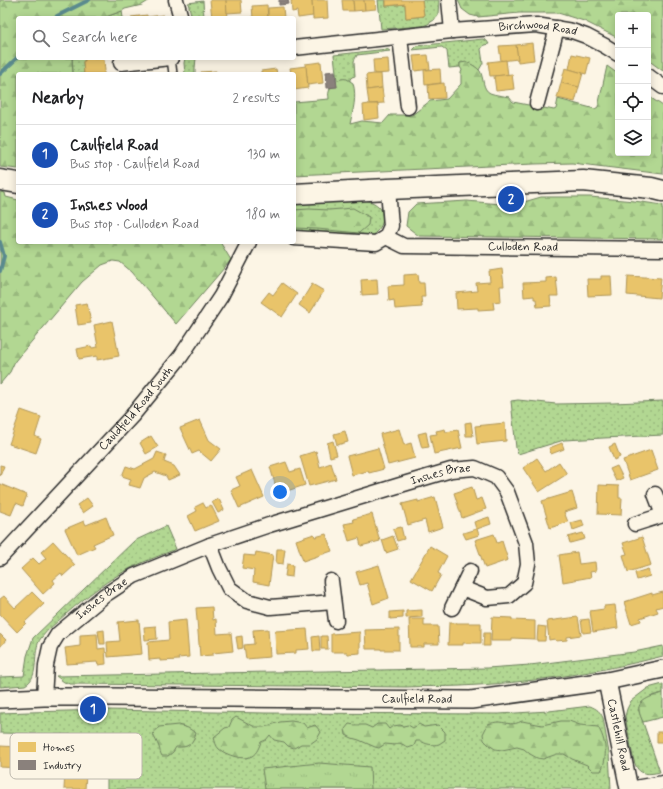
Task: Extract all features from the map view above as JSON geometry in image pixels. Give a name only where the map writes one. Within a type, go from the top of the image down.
[{"type":"main road","points":[[0,180],[16,183]]},
{"type":"main road","points":[[296,194],[583,181],[651,188],[663,191]]},
{"type":"street","points":[[176,0],[180,16]]},
{"type":"street","points":[[449,0],[452,31]]},
{"type":"street","name":"Birchwood Road","points":[[296,48],[400,38],[452,31],[536,25],[572,31],[586,36],[615,52]]},
{"type":"street","points":[[537,103],[557,28]]},
{"type":"street","points":[[400,38],[408,107]]},
{"type":"street","points":[[120,63],[151,60]]},
{"type":"street","points":[[651,78],[663,87]]},
{"type":"street","points":[[296,238],[376,243],[386,237],[390,226],[388,189]]},
{"type":"street","name":"Culloden Road","points":[[386,237],[404,246],[663,249]]},
{"type":"street","name":"Cauldfield Road South","points":[[0,558],[132,416],[181,356],[221,296],[248,244]]},
{"type":"street","name":"Inshes Brae","points":[[44,697],[46,665],[50,647],[58,634],[105,595],[134,576],[210,545],[269,525],[451,470],[475,468],[496,477],[507,492],[526,543],[528,564],[524,583],[509,596],[487,598],[462,588]]},
{"type":"street","points":[[635,524],[663,515],[655,494]]},
{"type":"street","points":[[210,545],[229,588],[247,601],[270,607],[333,602]]},
{"type":"street","points":[[452,608],[470,571]]},
{"type":"street","points":[[331,581],[336,621]]},
{"type":"street","name":"Caulfield Road","points":[[0,699],[44,697],[471,700],[607,681],[663,668]]},
{"type":"street","name":"Castlehill Road","points":[[607,681],[629,789]]},
{"type":"street","points":[[629,789],[663,782]]},
{"type":"lane","points":[[171,60],[173,72]]},
{"type":"green space","points":[[0,0],[150,0],[142,5],[125,9],[108,16],[16,16],[16,60],[72,60],[73,72],[16,72],[16,169],[0,167]]},
{"type":"green space","points":[[378,0],[386,0],[386,6],[405,4],[406,18],[424,16],[422,0],[439,0],[438,14],[434,20],[423,26],[381,29]]},
{"type":"green space","points":[[458,0],[663,0],[663,71],[651,62],[651,12],[615,12],[615,36],[584,21],[558,13],[519,13],[478,17],[470,15],[462,9]]},
{"type":"green space","points":[[203,1],[204,16],[191,16],[188,3]]},
{"type":"green space","points":[[122,11],[123,16],[108,16]]},
{"type":"green space","points":[[483,39],[489,44],[484,45],[481,49],[483,63],[479,70],[472,65],[460,63],[460,67],[449,68],[447,51],[442,47],[412,50],[416,46]]},
{"type":"green space","points":[[387,49],[390,51],[357,55],[354,61],[355,76],[350,79],[350,81],[337,81],[334,55]]},
{"type":"green space","points":[[72,60],[85,60],[83,62],[84,72],[73,72]]},
{"type":"green space","points":[[185,60],[196,60],[195,72],[185,72]]},
{"type":"green space","points":[[467,62],[476,67],[480,71],[484,86],[490,93],[509,97],[513,102],[554,110],[556,109],[558,99],[595,109],[598,107],[607,66],[615,72],[615,156],[651,156],[651,98],[663,106],[663,174],[572,163],[296,175],[296,102],[329,99],[331,86],[338,80],[347,79],[353,83],[355,93],[350,124],[362,121],[383,123],[390,115],[412,115],[430,101],[447,99],[461,84],[462,70],[460,63]]},
{"type":"green space","points":[[0,192],[5,193],[6,197],[16,200],[16,244],[221,244],[231,260],[176,324],[132,272],[120,262],[113,261],[102,265],[82,282],[15,361],[10,372],[0,384]]},
{"type":"green space","points":[[541,197],[590,197],[663,205],[663,239],[419,236],[406,226],[408,212],[416,204],[467,201],[500,204],[524,202]]},
{"type":"green space","points":[[363,200],[377,205],[381,209],[383,220],[381,226],[371,236],[296,233],[296,204]]},
{"type":"green space","points":[[353,208],[369,217],[368,225],[359,233],[296,228],[296,210],[329,210]]},
{"type":"green space","points":[[518,400],[556,404],[663,401],[663,435],[564,440],[518,454],[511,401]]},
{"type":"green space","points":[[166,526],[176,549],[124,572],[106,582],[90,594],[41,638],[38,643],[33,676],[30,681],[25,685],[0,687],[0,677],[24,676],[27,656],[33,638],[134,541]]},
{"type":"green space","points":[[663,646],[663,656],[638,662],[537,680],[486,685],[406,687],[70,684],[64,682],[56,676],[487,668],[530,665],[634,652]]},
{"type":"green space","points":[[663,684],[663,693],[652,696],[639,707],[639,711],[660,772],[641,772],[636,765],[632,754],[625,716],[631,701],[648,688]]},
{"type":"green space","points":[[663,693],[663,717],[643,722],[639,712],[639,706],[641,703],[647,698]]},
{"type":"green space","points":[[590,706],[598,710],[603,718],[609,753],[611,789],[107,789],[107,779],[142,779],[142,733],[0,733],[0,713],[107,710],[265,713],[499,714],[549,711]]},
{"type":"green space","points":[[236,717],[255,727],[264,727],[280,722],[291,721],[303,723],[307,728],[315,725],[321,732],[317,739],[310,744],[301,744],[294,748],[288,746],[284,742],[274,740],[270,735],[266,740],[261,742],[254,755],[240,758],[219,749],[214,737],[225,728],[229,727],[232,720]]},
{"type":"green space","points":[[522,721],[542,725],[569,721],[580,725],[598,727],[603,737],[605,749],[605,760],[601,771],[593,771],[587,765],[564,754],[557,754],[543,759],[537,758],[524,749],[517,747],[502,750],[495,749],[484,740],[483,734],[488,724],[499,722],[513,724]]},
{"type":"green space","points":[[349,724],[365,725],[372,728],[377,724],[385,724],[389,729],[393,726],[400,725],[408,725],[413,728],[419,724],[424,727],[438,725],[445,732],[445,740],[437,745],[416,741],[414,746],[408,748],[399,743],[395,745],[385,744],[379,748],[346,735],[345,729]]},
{"type":"green space","points":[[178,725],[188,728],[196,733],[193,740],[187,746],[176,747],[168,756],[162,756],[153,734],[159,727]]},
{"type":"green space","points":[[319,763],[370,767],[371,789],[265,789],[262,769]]},
{"type":"building: Homes","points":[[210,0],[226,0],[228,16],[212,16]]},
{"type":"building: Homes","points":[[226,0],[241,0],[242,12],[227,13]]},
{"type":"building: Homes","points":[[291,0],[312,0],[313,16],[298,18],[297,11],[292,12]]},
{"type":"building: Homes","points":[[312,0],[327,0],[328,18],[313,19]]},
{"type":"building: Homes","points":[[342,0],[353,0],[354,11],[343,11]]},
{"type":"building: Homes","points":[[353,0],[364,0],[365,10],[354,11]]},
{"type":"building: Homes","points":[[364,0],[375,0],[376,9],[365,10]]},
{"type":"building: Homes","points":[[386,0],[422,0],[424,16],[406,18],[405,4],[386,6]]},
{"type":"building: Homes","points":[[267,5],[268,16],[253,16],[252,6]]},
{"type":"building: Homes","points":[[283,7],[284,16],[268,16],[268,8]]},
{"type":"building: Homes","points":[[532,43],[534,60],[518,62],[516,45]]},
{"type":"building: Homes","points":[[516,45],[518,59],[501,61],[499,46]]},
{"type":"building: Homes","points":[[572,54],[590,58],[586,74],[569,69]]},
{"type":"building: Homes","points":[[428,55],[430,69],[415,71],[413,56]]},
{"type":"building: Homes","points":[[388,59],[389,73],[374,74],[373,60]]},
{"type":"building: Homes","points":[[104,60],[105,71],[84,72],[83,61]]},
{"type":"building: Homes","points":[[506,60],[508,75],[490,76],[488,62]]},
{"type":"building: Homes","points":[[321,62],[323,83],[308,85],[305,64]]},
{"type":"building: Homes","points":[[306,66],[308,88],[296,90],[296,72],[291,72],[290,68]]},
{"type":"building: Homes","points":[[565,68],[583,73],[579,87],[561,83]]},
{"type":"building: Homes","points":[[276,69],[277,72],[261,72]]},
{"type":"building: Homes","points":[[440,69],[441,83],[425,85],[424,70]]},
{"type":"building: Homes","points":[[381,74],[382,88],[367,90],[366,75]]},
{"type":"building: Homes","points":[[512,74],[514,89],[496,91],[494,76]]},
{"type":"building: Homes","points":[[444,83],[445,98],[429,99],[428,85]]},
{"type":"building: Homes","points":[[561,83],[579,87],[575,102],[557,98]]},
{"type":"building: Homes","points":[[382,88],[384,103],[369,104],[367,90]]},
{"type":"building: Homes","points":[[378,104],[379,118],[364,120],[363,105]]},
{"type":"building: Homes","points":[[502,269],[504,286],[500,286],[501,301],[493,302],[494,309],[457,309],[456,293],[477,291],[476,283],[490,282],[489,271]]},
{"type":"building: Homes","points":[[418,274],[419,283],[424,283],[425,297],[421,297],[422,307],[395,309],[394,300],[389,301],[388,286],[404,285],[404,275]]},
{"type":"building: Homes","points":[[601,276],[611,276],[612,295],[588,296],[587,279],[601,279]]},
{"type":"building: Homes","points":[[628,276],[661,278],[659,298],[627,295]]},
{"type":"building: Homes","points":[[556,277],[558,296],[550,296],[551,306],[537,307],[534,296],[524,297],[523,283],[546,282],[546,278]]},
{"type":"building: Homes","points":[[377,279],[378,294],[362,295],[361,280]]},
{"type":"building: Homes","points":[[282,283],[297,294],[282,317],[261,302],[269,292],[273,295]]},
{"type":"building: Homes","points":[[312,284],[324,291],[310,313],[299,305]]},
{"type":"building: Homes","points":[[87,303],[91,323],[78,325],[75,305]]},
{"type":"building: Homes","points":[[112,321],[119,356],[97,360],[97,356],[79,359],[77,349],[91,346],[92,348],[98,347],[94,325]]},
{"type":"building: Homes","points":[[21,410],[41,417],[35,436],[41,439],[36,453],[9,444]]},
{"type":"building: Homes","points":[[200,420],[209,440],[221,449],[211,461],[199,451],[192,454],[180,428]]},
{"type":"building: Homes","points":[[471,422],[473,436],[466,436],[465,423]]},
{"type":"building: Homes","points":[[505,423],[506,441],[477,444],[475,426]]},
{"type":"building: Homes","points":[[399,429],[404,445],[411,443],[415,458],[388,465],[380,434]]},
{"type":"building: Homes","points":[[445,429],[446,432],[458,430],[462,448],[434,454],[430,435],[437,434],[436,431]]},
{"type":"building: Homes","points":[[345,431],[348,442],[337,445],[334,434]]},
{"type":"building: Homes","points":[[426,432],[429,447],[422,448],[418,434]]},
{"type":"building: Homes","points":[[151,436],[158,447],[146,454],[140,443]]},
{"type":"building: Homes","points":[[333,441],[337,455],[330,457],[327,443]]},
{"type":"building: Homes","points":[[562,443],[564,449],[551,454],[549,448]]},
{"type":"building: Homes","points":[[615,444],[620,457],[614,460],[609,447]]},
{"type":"building: Homes","points":[[378,448],[384,469],[352,475],[347,456]]},
{"type":"building: Homes","points":[[651,450],[658,470],[630,480],[623,460]]},
{"type":"building: Homes","points":[[316,451],[320,467],[331,463],[336,479],[309,486],[300,456]]},
{"type":"building: Homes","points":[[157,452],[166,455],[164,462],[174,466],[180,475],[168,480],[166,476],[155,472],[144,478],[140,488],[129,485],[131,479],[122,476],[126,466],[135,469],[154,459]]},
{"type":"building: Homes","points":[[537,458],[546,471],[559,462],[567,474],[539,492],[523,468]]},
{"type":"building: Homes","points":[[286,462],[290,472],[300,469],[305,485],[278,494],[270,467]]},
{"type":"building: Homes","points":[[0,465],[4,466],[0,476]]},
{"type":"building: Homes","points":[[617,466],[623,478],[616,481],[610,469]]},
{"type":"building: Homes","points":[[252,470],[264,497],[239,508],[231,490],[240,486],[236,477]]},
{"type":"building: Homes","points":[[0,484],[27,495],[23,506],[16,503],[11,515],[0,511]]},
{"type":"building: Homes","points":[[599,485],[619,486],[619,498],[622,498],[621,515],[598,514]]},
{"type":"building: Homes","points":[[472,487],[476,500],[482,498],[486,509],[462,518],[454,493]]},
{"type":"building: Homes","points":[[572,492],[577,508],[564,512],[568,522],[550,528],[542,501]]},
{"type":"building: Homes","points":[[435,497],[443,527],[428,532],[425,520],[408,525],[402,504],[418,500],[418,502]]},
{"type":"building: Homes","points":[[87,498],[93,506],[83,513],[77,505]]},
{"type":"building: Homes","points":[[219,499],[224,510],[218,513],[212,502]]},
{"type":"building: Homes","points":[[203,503],[206,508],[211,505],[219,521],[195,531],[188,516],[197,511],[195,507]]},
{"type":"building: Homes","points":[[372,514],[380,541],[361,546],[359,538],[349,541],[344,524],[354,522],[353,519]]},
{"type":"building: Homes","points":[[106,517],[113,535],[93,544],[95,547],[77,555],[65,529],[84,521],[86,525]]},
{"type":"building: Homes","points":[[489,517],[491,524],[477,529],[479,535],[466,539],[463,533],[476,529],[474,522]]},
{"type":"building: Homes","points":[[582,520],[584,526],[573,530],[571,523]]},
{"type":"building: Homes","points":[[401,527],[404,539],[397,541],[393,529]]},
{"type":"building: Homes","points":[[583,533],[585,539],[570,543],[568,537]]},
{"type":"building: Homes","points":[[314,534],[315,537],[326,534],[332,551],[303,561],[296,540]]},
{"type":"building: Homes","points":[[494,534],[497,543],[502,541],[508,560],[485,568],[475,540]]},
{"type":"building: Homes","points":[[393,536],[398,549],[386,553],[382,540]]},
{"type":"building: Homes","points":[[642,537],[651,565],[628,572],[623,555],[627,554],[623,543]]},
{"type":"building: Homes","points":[[53,541],[75,565],[63,576],[61,573],[53,580],[55,583],[43,594],[21,569],[33,558],[39,564],[46,558],[41,552]]},
{"type":"building: Homes","points":[[430,546],[447,556],[438,573],[441,575],[432,591],[411,579]]},
{"type":"building: Homes","points":[[277,549],[285,549],[283,564],[276,563]]},
{"type":"building: Homes","points":[[256,552],[273,555],[269,585],[253,582],[254,570],[242,568],[244,555],[255,556]]},
{"type":"building: Homes","points":[[577,552],[579,564],[595,562],[596,571],[590,572],[591,577],[563,582],[559,555]]},
{"type":"building: Homes","points":[[287,564],[293,565],[292,577],[285,576]]},
{"type":"building: Homes","points":[[379,565],[389,598],[373,604],[367,583],[360,585],[356,572]]},
{"type":"building: Homes","points":[[648,569],[650,576],[637,580],[635,573]]},
{"type":"building: Homes","points":[[32,592],[44,604],[17,632],[0,614],[0,599],[4,596],[15,608]]},
{"type":"building: Homes","points":[[663,592],[663,606],[656,608],[658,612],[640,618],[641,621],[631,624],[624,602],[652,593],[652,595]]},
{"type":"building: Homes","points":[[615,605],[618,628],[593,632],[590,611],[604,609],[604,606]]},
{"type":"building: Homes","points":[[212,607],[213,620],[216,619],[217,634],[231,633],[233,651],[200,656],[196,608]]},
{"type":"building: Homes","points":[[422,610],[422,617],[406,618],[406,611]]},
{"type":"building: Homes","points":[[403,611],[403,618],[390,619],[390,612]]},
{"type":"building: Homes","points":[[492,617],[535,621],[535,639],[512,638],[512,641],[491,641]]},
{"type":"building: Homes","points":[[578,617],[581,635],[567,637],[567,640],[549,640],[547,621]]},
{"type":"building: Homes","points":[[409,619],[424,619],[424,626],[438,626],[439,644],[424,644],[424,647],[410,647]]},
{"type":"building: Homes","points":[[589,619],[591,632],[583,633],[581,620]]},
{"type":"building: Homes","points":[[139,620],[142,654],[108,657],[107,642],[120,641],[118,622]]},
{"type":"building: Homes","points":[[186,620],[189,657],[178,658],[179,660],[149,660],[148,642],[169,640],[168,622]]},
{"type":"building: Homes","points":[[449,623],[481,623],[481,643],[448,645]]},
{"type":"building: Homes","points":[[156,626],[157,639],[145,640],[144,627]]},
{"type":"building: Homes","points":[[538,626],[546,627],[545,641],[537,641]]},
{"type":"building: Homes","points":[[268,629],[270,657],[246,659],[244,645],[254,644],[253,630]]},
{"type":"building: Homes","points":[[307,629],[309,649],[296,650],[296,653],[276,654],[275,631]]},
{"type":"building: Homes","points":[[399,629],[399,650],[366,649],[365,630]]},
{"type":"building: Homes","points":[[104,630],[105,644],[100,644],[98,631]]},
{"type":"building: Homes","points":[[360,632],[360,653],[348,654],[347,652],[331,652],[331,634]]},
{"type":"building: Homes","points":[[484,633],[490,633],[490,646],[483,646]]},
{"type":"building: Homes","points":[[0,634],[6,640],[0,647]]},
{"type":"building: Homes","points":[[97,634],[98,649],[105,648],[106,664],[98,665],[97,662],[67,664],[65,648],[80,646],[80,635]]},
{"type":"building: Homes","points":[[242,636],[243,648],[238,649],[236,637]]},
{"type":"building: Homes","points":[[319,636],[320,651],[313,651],[312,637]]},
{"type":"building: Homes","points":[[321,636],[327,636],[328,649],[321,649]]},
{"type":"building: Homes","points":[[657,732],[663,732],[663,742],[657,742]]},
{"type":"building: Homes","points":[[0,746],[10,746],[10,768],[0,767]]},
{"type":"building: Homes","points":[[65,779],[86,779],[85,789],[64,789]]},
{"type":"building: Industry","points":[[279,0],[288,0],[289,4],[279,5]]},
{"type":"building: Industry","points":[[335,71],[337,87],[327,88],[326,72]]},
{"type":"waterway","points":[[57,16],[89,0]]},
{"type":"waterway","points":[[0,74],[16,59]]},
{"type":"waterway","points":[[0,242],[4,256],[0,271]]},
{"type":"place","name":"Inshes Wood","points":[[511,199]]},
{"type":"place","name":"Caulfield Road","points":[[93,709]]}]
